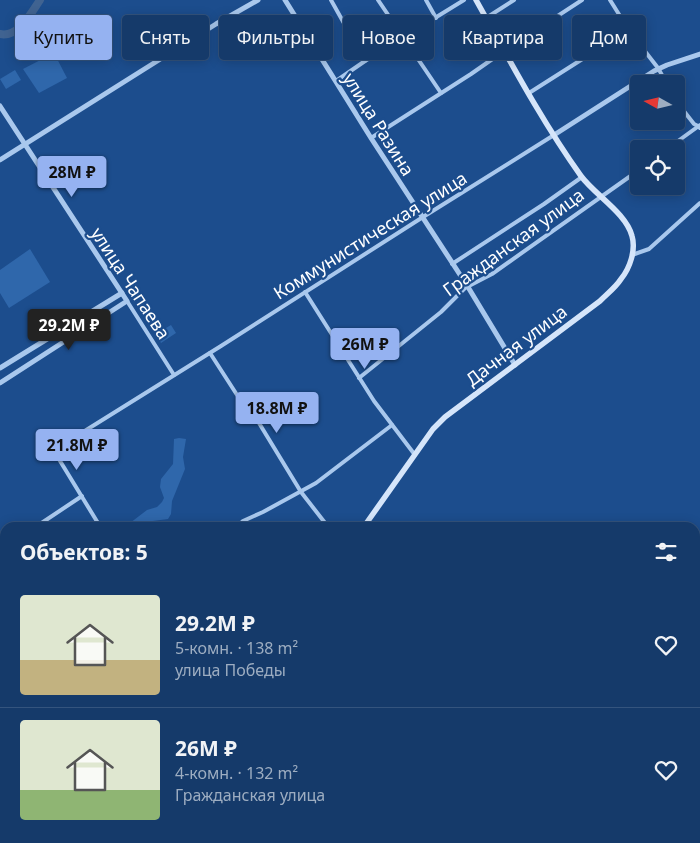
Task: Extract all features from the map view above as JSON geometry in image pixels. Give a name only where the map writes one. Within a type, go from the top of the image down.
[{"type":"main road","points":[[476,0],[484,15]]},
{"type":"main road","points":[[509,60],[582,178],[625,221],[632,236],[632,255]]},
{"type":"main road","name":"Дачная улица","points":[[367,522],[433,429],[445,417],[600,301],[621,280],[628,268],[632,255]]},
{"type":"street","points":[[0,160],[216,24],[258,0]]},
{"type":"street","name":"улица Разина","points":[[285,0],[516,365]]},
{"type":"street","points":[[332,0],[365,61],[336,81]]},
{"type":"street","points":[[378,0],[388,15]]},
{"type":"street","points":[[426,0],[436,18],[464,0]]},
{"type":"street","points":[[491,15],[514,0]]},
{"type":"street","points":[[559,15],[582,0]]},
{"type":"street","points":[[610,0],[620,15]]},
{"type":"street","points":[[646,53],[662,75]]},
{"type":"street","name":"Коммунистическая улица","points":[[82,496],[57,456],[59,447],[658,68],[700,54]]},
{"type":"street","points":[[419,60],[441,93]]},
{"type":"street","points":[[371,138],[491,60]]},
{"type":"street","points":[[529,93],[581,60]]},
{"type":"street","name":"улица Чапаева","points":[[0,106],[174,375]]},
{"type":"street","points":[[680,140],[699,126],[694,124],[685,112]]},
{"type":"street","name":"Гражданская улица","points":[[359,378],[440,312],[465,288],[492,274],[630,176]]},
{"type":"street","points":[[452,264],[582,178]]},
{"type":"street","points":[[632,255],[649,249],[700,203]]},
{"type":"street","points":[[305,292],[374,401],[415,455]]},
{"type":"street","points":[[1,366],[122,293]]},
{"type":"street","points":[[0,383],[127,302]]},
{"type":"street","points":[[210,353],[239,398],[259,423],[301,492],[324,522]]},
{"type":"street","points":[[243,522],[316,483],[392,425]]},
{"type":"street","points":[[43,522],[82,496],[97,522]]},
{"type":"shaded area","points":[[40,60],[58,60],[67,78],[39,93],[23,69]]},
{"type":"shaded area","points":[[15,70],[21,80],[6,89],[0,79]]},
{"type":"shaded area","points":[[30,249],[50,282],[9,308],[0,293],[0,270]]},
{"type":"shaded area","points":[[171,325],[176,333],[161,343],[156,334]]},
{"type":"shaded area","points":[[174,439],[186,439],[183,457],[185,469],[172,501],[171,514],[168,519],[131,522],[162,502],[164,498],[160,487],[161,479],[173,464]]},
{"type":"waterway","points":[[0,34],[7,34],[18,28],[28,18],[40,0]]}]
